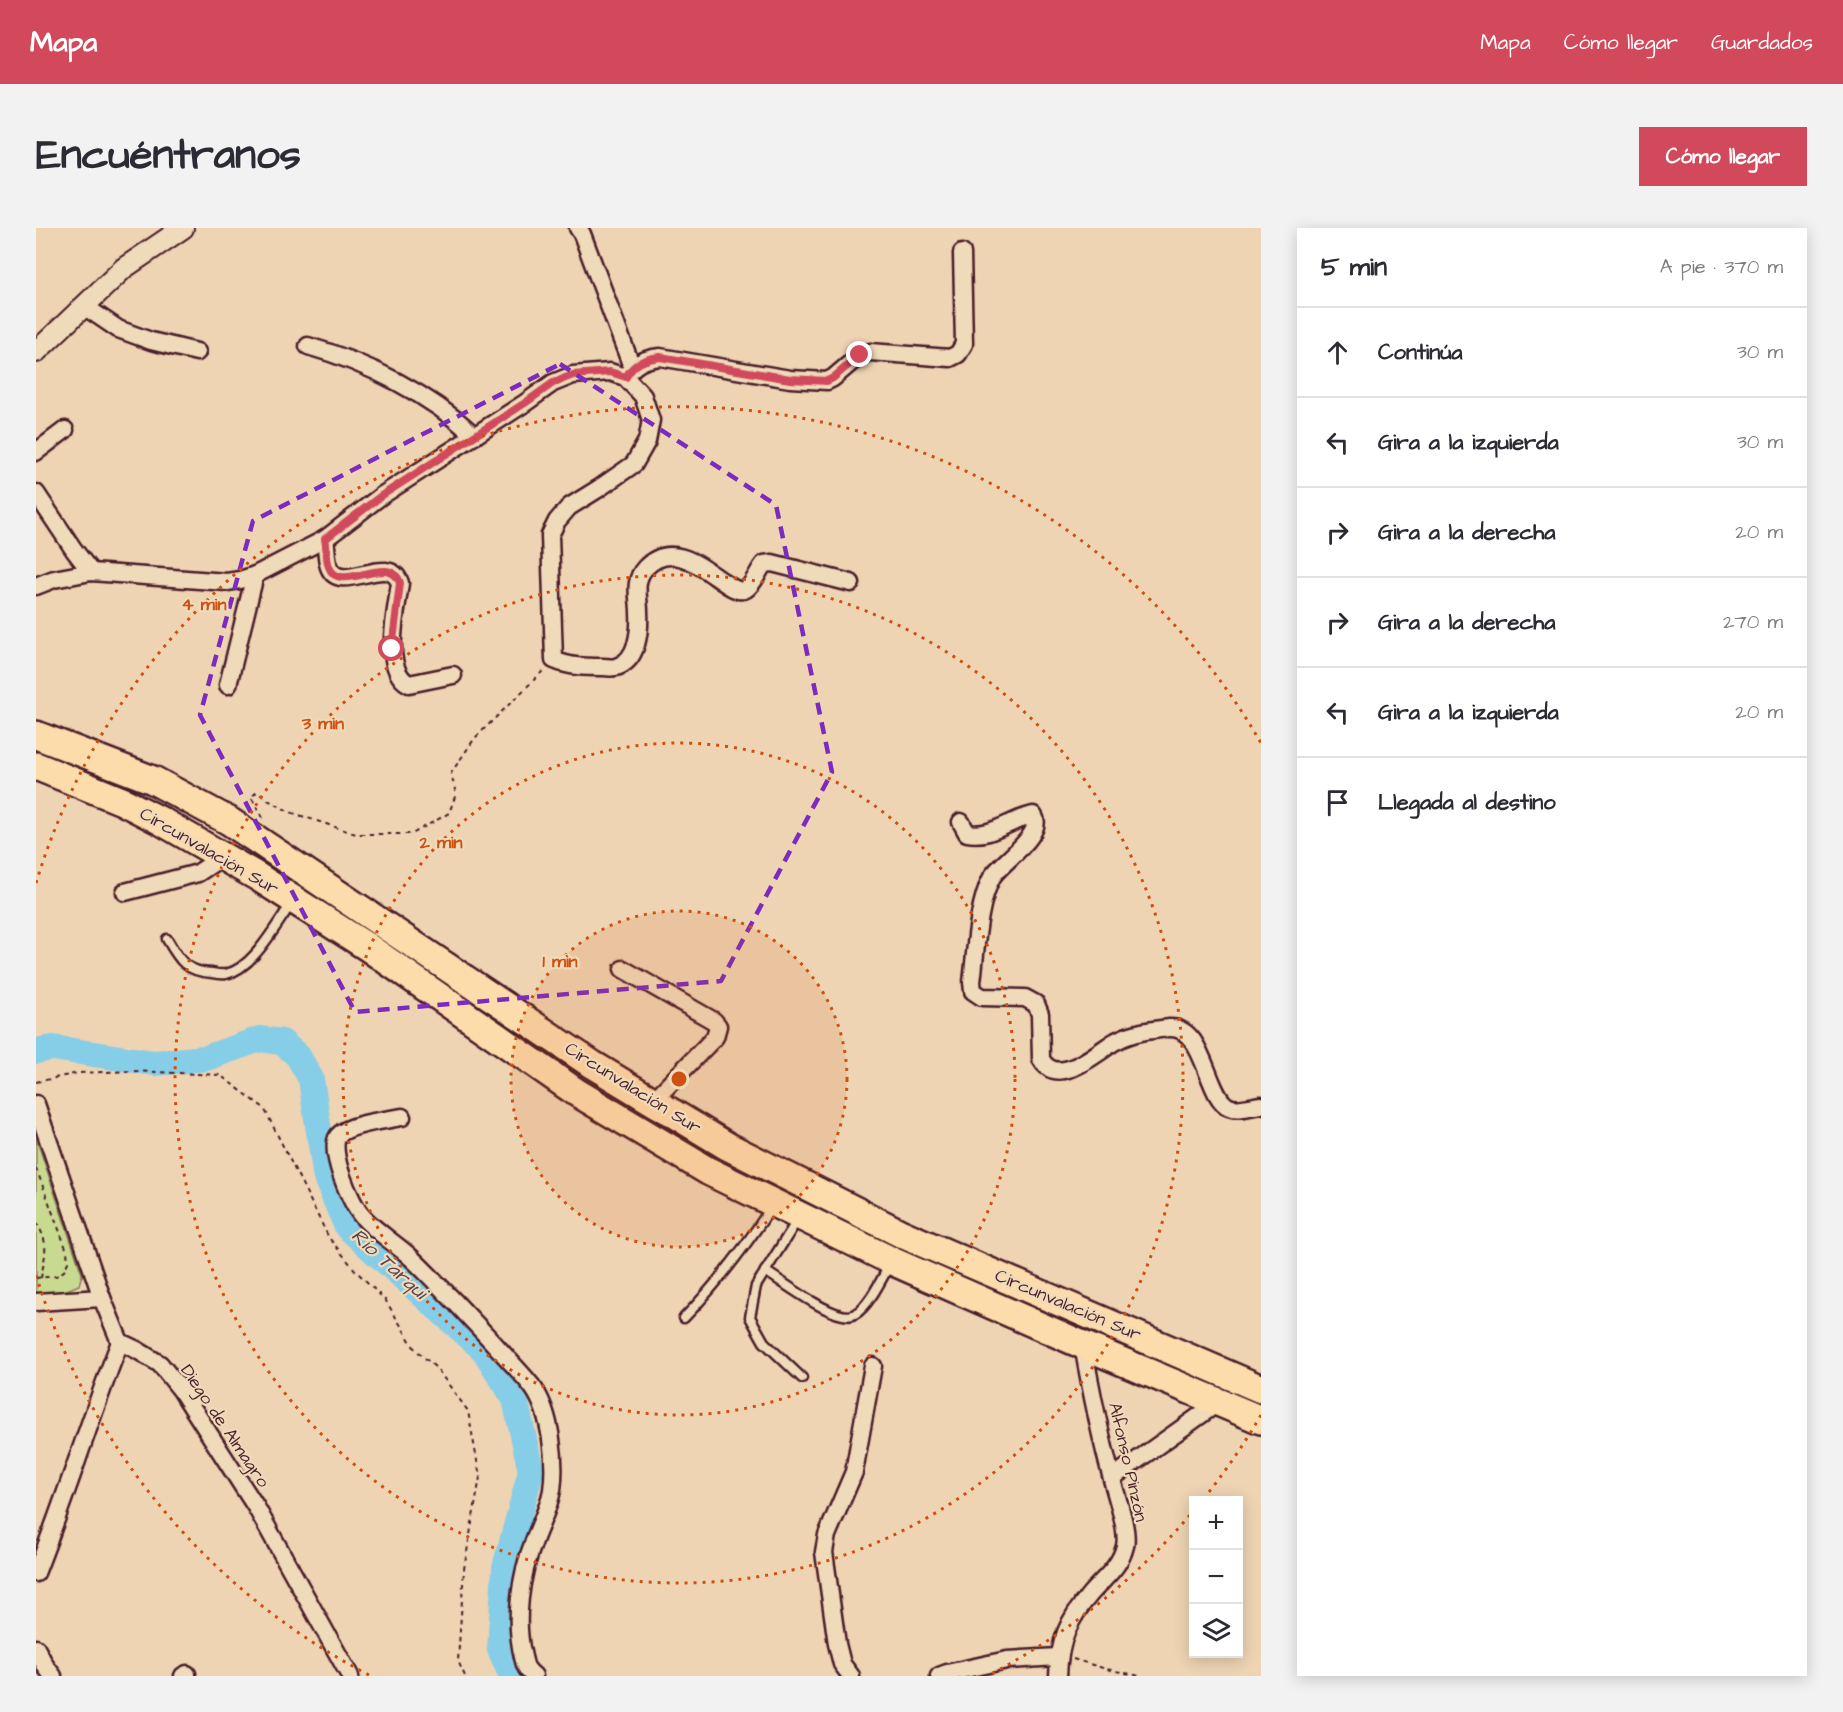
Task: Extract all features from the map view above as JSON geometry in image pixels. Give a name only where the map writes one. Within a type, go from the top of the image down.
[{"type":"highway","name":"Circunvalación Sur","points":[[36,735],[153,780],[229,821],[593,1065],[727,1146],[902,1234],[1261,1388]]},
{"type":"highway","name":"Circunvalación Sur","points":[[36,766],[122,801],[258,877],[369,948],[576,1092],[708,1171],[892,1261],[1261,1420]]},
{"type":"street","points":[[36,352],[124,268],[183,228]]},
{"type":"street","points":[[578,228],[604,290],[629,372],[643,396],[651,420],[647,441],[634,464],[569,507],[557,521],[550,535],[554,660],[564,665],[580,667],[616,667],[628,661],[638,634],[638,579],[644,569],[659,558],[680,556],[709,571],[729,586],[742,591],[753,582],[764,564],[772,563],[851,583]]},
{"type":"street","points":[[36,586],[54,579],[91,572],[227,582],[255,575],[325,539],[381,496],[553,383],[573,375],[629,372],[645,359],[660,357],[790,379],[827,381],[860,355],[870,352],[951,358],[958,354],[964,344],[962,253]]},
{"type":"street","points":[[84,306],[118,329],[151,341],[197,352]]},
{"type":"street","points":[[308,346],[335,354],[396,382],[454,417],[475,436]]},
{"type":"street","points":[[36,452],[65,430]]},
{"type":"street","points":[[36,493],[91,572]]},
{"type":"street","points":[[325,539],[329,568],[337,576],[345,578],[381,570],[394,573],[399,578],[392,649],[402,681],[409,684],[453,675]]},
{"type":"street","points":[[228,685],[255,575]]},
{"type":"street","points":[[961,822],[967,833],[976,835],[993,831],[1025,817],[1033,815],[1036,819],[1036,824],[1028,839],[1008,862],[993,874],[980,919],[972,982],[973,991],[982,997],[1025,998],[1036,1004],[1040,1014],[1043,1063],[1052,1069],[1073,1068],[1116,1040],[1139,1032],[1181,1029],[1192,1039],[1223,1103],[1234,1108],[1261,1105]]},
{"type":"street","points":[[125,892],[198,873],[222,857]]},
{"type":"street","points":[[623,969],[714,1021],[718,1026],[715,1037],[653,1101]]},
{"type":"street","points":[[36,1104],[102,1298],[120,1342],[36,1573]]},
{"type":"street","points":[[402,1117],[348,1129],[338,1136],[335,1145],[338,1164],[346,1187],[360,1214],[373,1228],[406,1254],[474,1321],[534,1390],[544,1408],[550,1429],[552,1491],[544,1518],[533,1542],[520,1605],[520,1643],[526,1669],[534,1676]]},
{"type":"street","points":[[36,1302],[102,1298]]},
{"type":"street","name":"Diego de Almagro","points":[[120,1342],[160,1364],[181,1390],[256,1507],[350,1676]]},
{"type":"street","name":"Alfonso Pinzón","points":[[1058,1675],[1058,1657],[1070,1622],[1091,1593],[1120,1562],[1126,1544],[1121,1511],[1083,1345]]},
{"type":"street","points":[[851,1676],[842,1664],[837,1644],[824,1552],[827,1535],[854,1472],[873,1366]]},
{"type":"street","points":[[1112,1478],[1219,1402]]},
{"type":"street","points":[[36,1648],[53,1676]]},
{"type":"street","points":[[939,1676],[1007,1660],[1058,1657]]},
{"type":"lane","points":[[167,939],[180,961],[188,968],[207,973],[226,974],[241,967],[261,948],[294,900]]},
{"type":"lane","points":[[684,1318],[706,1296],[742,1250],[774,1203]]},
{"type":"lane","points":[[800,1216],[756,1286],[750,1317],[764,1342],[802,1378]]},
{"type":"lane","points":[[765,1271],[826,1310],[845,1317],[855,1315],[866,1303],[892,1261]]},
{"type":"path","points":[[263,818],[251,797],[257,792],[290,812],[356,834],[412,834],[448,813],[456,794],[451,773],[475,738],[554,660]]},
{"type":"path","points":[[36,1082],[78,1073],[134,1071],[220,1075],[264,1108],[329,1238],[356,1271],[386,1301],[415,1349],[437,1369],[468,1411],[480,1477],[464,1569],[458,1661],[465,1676]]},
{"type":"path","points":[[36,1168],[67,1251],[68,1262],[64,1271],[56,1276],[36,1278]]},
{"type":"path","points":[[36,1222],[46,1239],[41,1278]]},
{"type":"path","points":[[1058,1657],[1140,1676]]},
{"type":"highlighted area","points":[[560,364],[776,505],[832,772],[721,981],[355,1012],[200,715],[253,521]]},
{"type":"green space","points":[[36,1138],[82,1274],[79,1285],[62,1292],[36,1294]]},
{"type":"waterway","name":"Río Tarqui","points":[[36,1051],[53,1048],[154,1063],[206,1058],[260,1039],[282,1042],[298,1056],[311,1079],[326,1178],[347,1227],[484,1350],[515,1399],[531,1471],[505,1568],[500,1650],[512,1676]]},
{"type":"route","points":[[392,649],[399,578],[394,573],[381,570],[345,578],[337,576],[329,568],[325,539],[381,496],[553,383],[573,375],[610,372],[626,377],[632,367],[645,359],[660,357],[790,379],[827,381],[860,355]]}]
